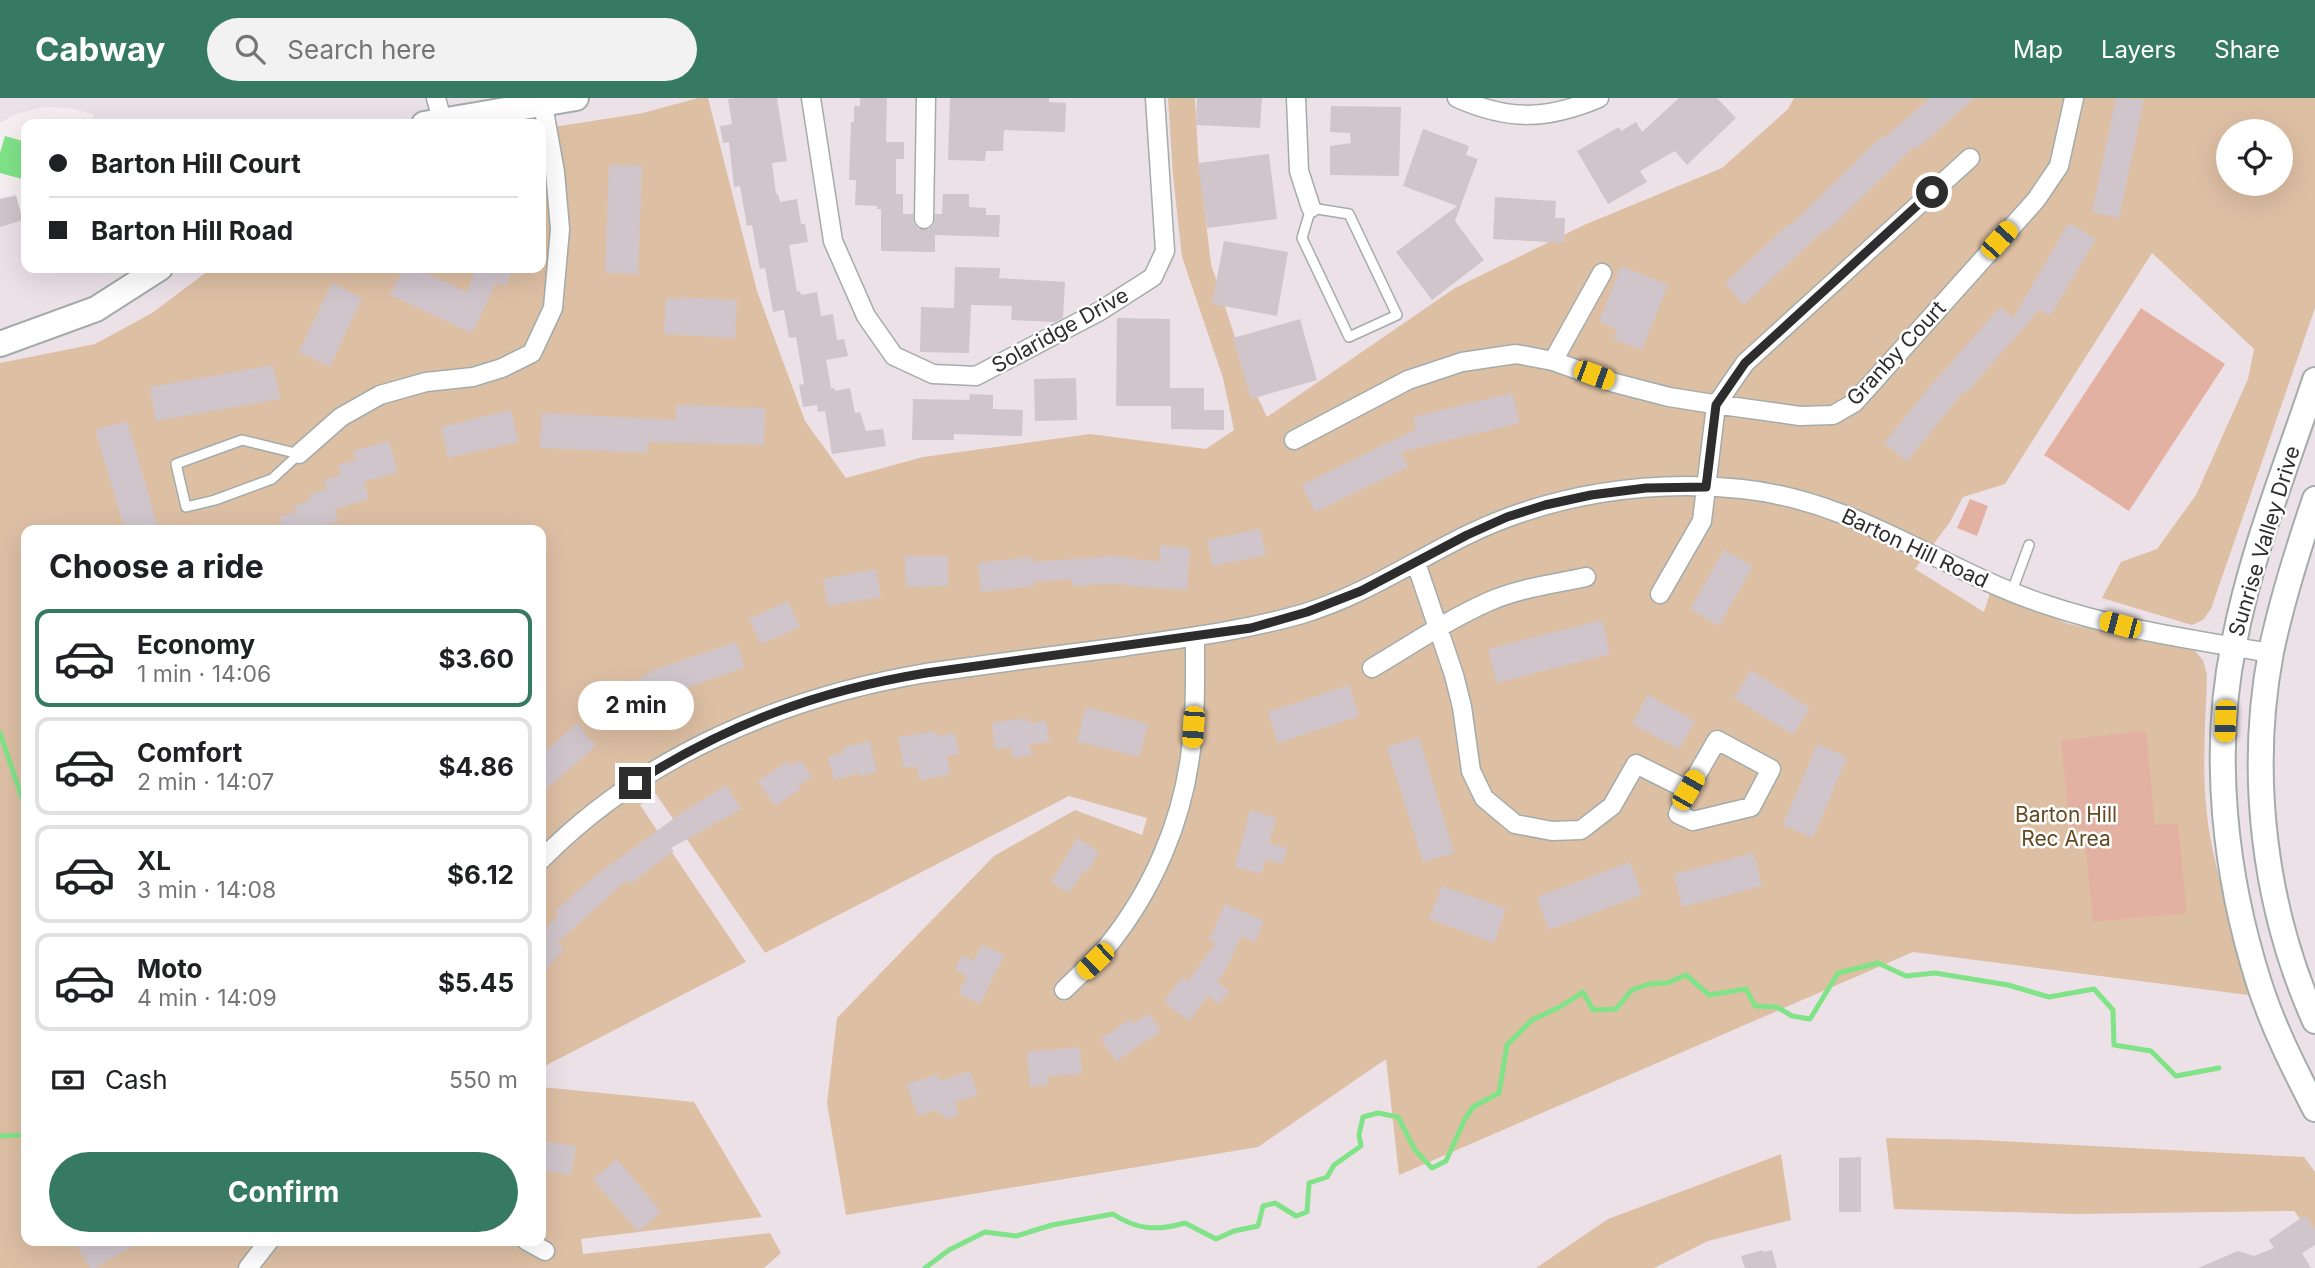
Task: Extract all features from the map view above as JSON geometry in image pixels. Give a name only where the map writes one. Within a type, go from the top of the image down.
[{"type":"main road","points":[[434,114],[543,105],[576,98]]},
{"type":"main road","points":[[0,344],[96,309],[152,273]]},
{"type":"main road","name":"Sunrise Valley Drive","points":[[2315,380],[2263,534],[2233,647],[2225,721],[2224,763],[2227,840],[2236,892],[2259,985],[2276,1028],[2315,1109]]},
{"type":"main road","name":"Sunrise Valley Drive","points":[[2315,499],[2288,577],[2271,653],[2261,754],[2261,799],[2275,894],[2290,955],[2315,1021]]},
{"type":"street","name":"Solaridge Drive","points":[[811,98],[833,241],[866,316],[894,356],[933,374],[976,376],[1100,311],[1153,277],[1165,251],[1155,98]]},
{"type":"street","points":[[924,219],[926,98]]},
{"type":"street","points":[[1296,98],[1299,171],[1311,208]]},
{"type":"street","points":[[1457,98],[1496,112],[1518,116],[1560,112],[1599,98]]},
{"type":"street","name":"Granby Court","points":[[1294,440],[1408,380],[1462,362],[1516,354],[1553,361],[1669,397],[1800,416],[1833,415],[1854,403],[2036,200],[2059,166],[2074,98]]},
{"type":"street","points":[[543,105],[546,119]]},
{"type":"street","points":[[299,454],[341,417],[380,395],[426,382],[473,377],[502,368],[532,353],[553,308],[559,229],[555,172],[546,122]]},
{"type":"street","points":[[1660,594],[1702,521],[1716,405],[1745,363],[1970,158]]},
{"type":"street","points":[[1553,361],[1602,273]]},
{"type":"street","name":"Barton Hill Road","points":[[546,856],[588,818],[635,783],[674,759],[741,726],[813,699],[901,677],[1251,628],[1307,612],[1381,583],[1467,535],[1507,517],[1591,495],[1646,488],[1706,487],[1780,494],[1873,525],[1982,579],[2045,604],[2140,630],[2271,653]]},
{"type":"street","points":[[1416,563],[1462,707],[1471,771],[1484,798],[1515,824],[1552,831],[1581,830],[1612,806],[1636,764],[1688,790]]},
{"type":"street","points":[[1372,668],[1438,628],[1492,600],[1586,577]]},
{"type":"street","points":[[1064,990],[1107,947],[1138,903],[1157,869],[1173,827],[1191,749],[1195,636]]},
{"type":"street","points":[[1717,740],[1771,769],[1751,807],[1693,821],[1678,814],[1688,790],[1717,740]]},
{"type":"street","points":[[248,1268],[266,1246]]},
{"type":"street","points":[[536,1246],[545,1251]]},
{"type":"lane","points":[[1311,208],[1349,214],[1397,315],[1349,337],[1301,238],[1311,208]]},
{"type":"lane","points":[[243,440],[299,454],[272,479],[215,500],[186,507],[176,464],[243,440]]},
{"type":"lane","points":[[2012,591],[2029,545]]},
{"type":"green space","name":"Barton Hill Rec Area","points":[[698,98],[708,98],[757,291],[805,421],[846,478],[923,457],[1090,434],[1206,449],[1234,430],[1223,378],[1182,257],[1168,98],[1195,98],[1198,155],[1211,264],[1248,377],[1267,417],[1455,288],[1584,225],[1722,168],[1788,109],[1794,98],[2315,98],[2315,308],[2211,609],[2203,620],[2192,625],[2102,598],[2121,562],[2157,549],[2196,495],[2248,379],[2254,349],[2152,253],[2005,484],[1963,497],[1950,522],[1915,569],[1984,612],[1990,593],[2069,624],[2195,651],[2203,660],[2207,675],[2204,772],[2209,827],[2226,900],[2256,996],[1913,952],[1399,1175],[1386,1059],[1258,1147],[846,1215],[827,1103],[837,1018],[994,856],[1075,810],[1142,835],[1147,818],[1069,796],[765,953],[656,794],[640,805],[746,962],[546,1065],[546,525],[21,525],[21,1246],[546,1246],[546,1087],[694,1102],[762,1217],[581,1239],[583,1254],[770,1233],[781,1253],[764,1268],[0,1268],[0,363],[95,344],[152,313],[205,273],[546,273],[546,128],[643,113]]},
{"type":"green space","points":[[1886,1138],[1981,1140],[2304,1157],[2315,1172],[2315,1237],[2294,1211],[2076,1214],[1894,1209]]},
{"type":"green space","points":[[1781,1154],[1791,1220],[1708,1241],[1654,1268],[1536,1268],[1608,1219]]},
{"type":"shaded area","points":[[44,107],[71,108],[94,115],[93,119],[21,119],[21,141],[5,137],[0,153],[0,123],[17,114]]},
{"type":"shaded area","points":[[5,136],[21,141],[21,179],[0,173],[0,153]]},
{"type":"shaded area","points":[[0,173],[21,179],[21,213],[16,194],[0,198]]},
{"type":"shaded area","points":[[2141,308],[2225,364],[2129,511],[2044,455]]},
{"type":"shaded area","points":[[1970,499],[1988,506],[1977,536],[1957,528]]},
{"type":"shaded area","points":[[2146,731],[2155,825],[2178,823],[2187,913],[2093,922],[2084,829],[2070,830],[2061,740]]},
{"type":"building","points":[[777,98],[787,161],[772,163],[776,194],[780,202],[797,199],[801,224],[805,224],[808,242],[789,245],[797,292],[800,291],[801,295],[817,292],[821,316],[833,314],[837,340],[844,339],[848,356],[826,360],[831,388],[835,391],[850,388],[855,413],[860,412],[866,431],[883,429],[886,446],[832,454],[825,411],[818,412],[817,405],[803,407],[799,385],[804,384],[796,337],[789,338],[784,310],[773,312],[765,268],[760,269],[752,225],[747,226],[740,186],[734,187],[729,142],[723,143],[720,126],[732,124],[728,99]]},
{"type":"building","points":[[860,98],[887,98],[886,142],[904,142],[904,159],[896,159],[896,194],[903,194],[903,214],[913,214],[914,224],[919,229],[929,229],[934,224],[935,214],[942,214],[943,194],[969,194],[969,207],[986,208],[986,215],[1000,215],[999,237],[935,235],[935,252],[881,251],[881,209],[877,209],[877,206],[855,205],[856,180],[849,180],[851,122],[854,122],[854,106],[860,106]]},
{"type":"building","points":[[950,98],[1049,98],[1049,102],[1066,103],[1065,132],[1004,130],[1003,151],[986,151],[985,161],[948,160]]},
{"type":"building","points":[[1197,98],[1262,98],[1260,128],[1196,125]]},
{"type":"building","points":[[1679,98],[1717,98],[1736,118],[1687,165],[1675,151],[1640,171],[1647,182],[1608,204],[1577,151],[1619,127],[1621,131],[1636,122],[1642,132]]},
{"type":"building","points":[[1930,98],[1974,98],[1917,149],[1915,146],[1826,232],[1824,230],[1744,305],[1725,283],[1792,224],[1882,136],[1884,138]]},
{"type":"building","points":[[2116,98],[2144,100],[2119,218],[2092,212]]},
{"type":"building","points":[[1331,106],[1401,107],[1399,176],[1330,175],[1330,146],[1351,143],[1350,133],[1330,132]]},
{"type":"building","points":[[1423,129],[1469,146],[1466,155],[1478,159],[1455,221],[1484,260],[1432,300],[1396,252],[1457,206],[1403,186]]},
{"type":"building","points":[[1269,154],[1277,219],[1207,228],[1198,163]]},
{"type":"building","points":[[609,165],[642,166],[638,274],[605,273]]},
{"type":"building","points":[[16,196],[21,221],[0,227],[0,199]]},
{"type":"building","points":[[1495,197],[1556,201],[1555,218],[1565,218],[1564,243],[1493,239]]},
{"type":"building","points":[[2069,223],[2096,239],[2050,316],[2039,310],[1966,393],[1964,391],[1907,461],[1884,443],[2000,307],[2013,318]]},
{"type":"building","points":[[1224,241],[1288,252],[1277,316],[1212,304]]},
{"type":"building","points":[[1621,266],[1668,285],[1642,350],[1613,339],[1617,329],[1599,322]]},
{"type":"building","points":[[955,267],[1000,268],[999,278],[1065,282],[1063,318],[1055,322],[1011,320],[1012,306],[971,305],[969,353],[920,352],[921,307],[954,308]]},
{"type":"building","points":[[401,273],[427,273],[467,292],[474,274],[472,273],[511,273],[506,286],[496,283],[472,333],[390,295]]},
{"type":"building","points":[[332,283],[362,298],[330,367],[299,352]]},
{"type":"building","points":[[666,298],[737,300],[735,338],[664,334]]},
{"type":"building","points":[[1117,318],[1170,319],[1170,388],[1204,388],[1204,410],[1224,410],[1224,430],[1171,429],[1171,406],[1116,406]]},
{"type":"building","points":[[1300,319],[1317,380],[1251,399],[1233,338]]},
{"type":"building","points":[[273,365],[280,399],[156,421],[150,387]]},
{"type":"building","points":[[1076,378],[1077,420],[1035,421],[1034,379]]},
{"type":"building","points":[[1512,393],[1520,423],[1401,452],[1408,467],[1315,512],[1302,485],[1416,429],[1413,417]]},
{"type":"building","points":[[970,394],[993,395],[993,409],[1023,410],[1022,436],[954,434],[954,440],[912,440],[913,399],[969,400]]},
{"type":"building","points":[[676,405],[765,408],[764,445],[648,442],[647,453],[540,448],[542,413],[676,420]]},
{"type":"building","points":[[511,410],[518,442],[448,458],[441,427]]},
{"type":"building","points":[[127,421],[157,525],[124,525],[95,430]]},
{"type":"building","points":[[389,441],[398,472],[364,482],[369,499],[335,509],[338,521],[325,525],[281,525],[279,517],[296,512],[294,506],[310,501],[309,495],[327,489],[324,480],[341,475],[338,465],[356,460],[353,451]]},
{"type":"building","points":[[1260,529],[1266,555],[1213,566],[1207,540]]},
{"type":"building","points":[[1160,545],[1190,548],[1187,590],[1126,586],[1127,583],[1072,586],[1071,579],[1034,582],[1034,586],[981,592],[978,563],[1031,557],[1031,562],[1112,556],[1160,562]]},
{"type":"building","points":[[1724,550],[1753,566],[1719,626],[1690,609]]},
{"type":"building","points":[[905,556],[948,556],[948,586],[906,587]]},
{"type":"building","points":[[876,569],[881,597],[828,606],[823,579]]},
{"type":"building","points":[[788,601],[800,627],[761,644],[749,619]]},
{"type":"building","points":[[1602,620],[1610,654],[1497,683],[1488,649]]},
{"type":"building","points":[[736,642],[745,667],[670,694],[618,729],[598,694],[611,681],[619,693],[653,670]]},
{"type":"building","points":[[1751,670],[1810,708],[1793,735],[1734,698]]},
{"type":"building","points":[[1349,685],[1359,716],[1278,743],[1268,712]]},
{"type":"building","points":[[1648,695],[1695,721],[1679,749],[1632,724]]},
{"type":"building","points":[[1086,707],[1148,724],[1139,757],[1077,741]]},
{"type":"building","points":[[1027,718],[1028,723],[1046,721],[1049,742],[1030,744],[1032,755],[1012,758],[1011,747],[995,749],[992,723]]},
{"type":"building","points":[[577,723],[596,746],[546,790],[546,751]]},
{"type":"building","points":[[936,731],[937,736],[955,733],[959,754],[947,756],[950,774],[920,781],[917,766],[904,768],[898,737]]},
{"type":"building","points":[[1419,737],[1454,853],[1423,862],[1387,747]]},
{"type":"building","points":[[869,741],[877,772],[860,776],[859,773],[834,780],[828,757],[843,753],[842,748]]},
{"type":"building","points":[[1817,744],[1847,757],[1813,838],[1783,825]]},
{"type":"building","points":[[800,760],[812,777],[775,806],[758,781],[788,761],[790,766]]},
{"type":"building","points":[[726,785],[741,809],[671,848],[674,851],[630,884],[627,880],[557,943],[564,949],[546,970],[546,930],[558,915],[555,911],[595,876],[680,814]]},
{"type":"building","points":[[1250,810],[1276,818],[1269,843],[1287,848],[1282,864],[1266,859],[1261,874],[1235,867]]},
{"type":"building","points":[[1077,838],[1099,852],[1087,872],[1084,870],[1069,893],[1051,882]]},
{"type":"building","points":[[1754,853],[1762,886],[1682,907],[1674,874]]},
{"type":"building","points":[[1630,862],[1642,895],[1549,930],[1537,897]]},
{"type":"building","points":[[1442,886],[1506,909],[1494,943],[1429,919]]},
{"type":"building","points":[[1225,904],[1264,921],[1255,942],[1241,936],[1217,982],[1229,991],[1219,1004],[1208,996],[1189,1021],[1164,1002],[1182,977],[1188,981],[1216,943],[1209,940]]},
{"type":"building","points":[[982,945],[1004,955],[980,1004],[958,993],[967,976],[955,970],[962,955],[974,961]]},
{"type":"building","points":[[1149,1013],[1161,1031],[1116,1061],[1101,1039],[1130,1019],[1133,1024]]},
{"type":"building","points":[[1080,1047],[1082,1074],[1048,1076],[1048,1085],[1030,1087],[1027,1052]]},
{"type":"building","points":[[970,1071],[978,1095],[955,1102],[959,1115],[948,1119],[935,1110],[918,1116],[907,1084],[938,1074],[940,1081]]},
{"type":"building","points":[[546,1142],[576,1146],[571,1175],[546,1171]]},
{"type":"building","points":[[1861,1157],[1861,1212],[1839,1212],[1839,1158]]},
{"type":"building","points":[[617,1159],[661,1212],[638,1232],[593,1179]]},
{"type":"building","points":[[2305,1215],[2315,1230],[2315,1245],[2302,1253],[2311,1268],[2198,1268],[2238,1251],[2254,1256],[2274,1248],[2269,1240]]},
{"type":"building","points":[[77,1246],[133,1246],[95,1268],[90,1268]]},
{"type":"building","points":[[1772,1250],[1777,1268],[1745,1268],[1741,1256]]},
{"type":"waterway","points":[[0,733],[21,795]]},
{"type":"waterway","points":[[925,1268],[949,1250],[985,1232],[1016,1236],[1052,1225],[1113,1214],[1148,1228],[1185,1223],[1216,1239],[1234,1231],[1258,1226],[1263,1206],[1275,1203],[1296,1216],[1307,1212],[1309,1183],[1327,1177],[1334,1165],[1361,1146],[1359,1135],[1363,1117],[1378,1113],[1398,1117],[1415,1150],[1432,1168],[1446,1161],[1473,1107],[1499,1093],[1507,1045],[1532,1020],[1583,992],[1593,1010],[1616,1009],[1632,990],[1649,984],[1667,983],[1686,975],[1709,995],[1746,989],[1755,1006],[1777,1007],[1792,1016],[1810,1019],[1838,973],[1878,963],[1906,976],[1935,973],[2008,985],[2049,997],[2094,989],[2113,1010],[2114,1045],[2151,1051],[2176,1076],[2219,1068]]},
{"type":"waterway","points":[[0,1136],[21,1135]]},
{"type":"route","points":[[635,783],[715,737],[766,715],[824,695],[877,681],[926,673],[1251,628],[1307,612],[1381,583],[1467,535],[1507,517],[1545,505],[1591,495],[1646,488],[1706,487],[1716,405],[1745,363],[1932,192]]}]
